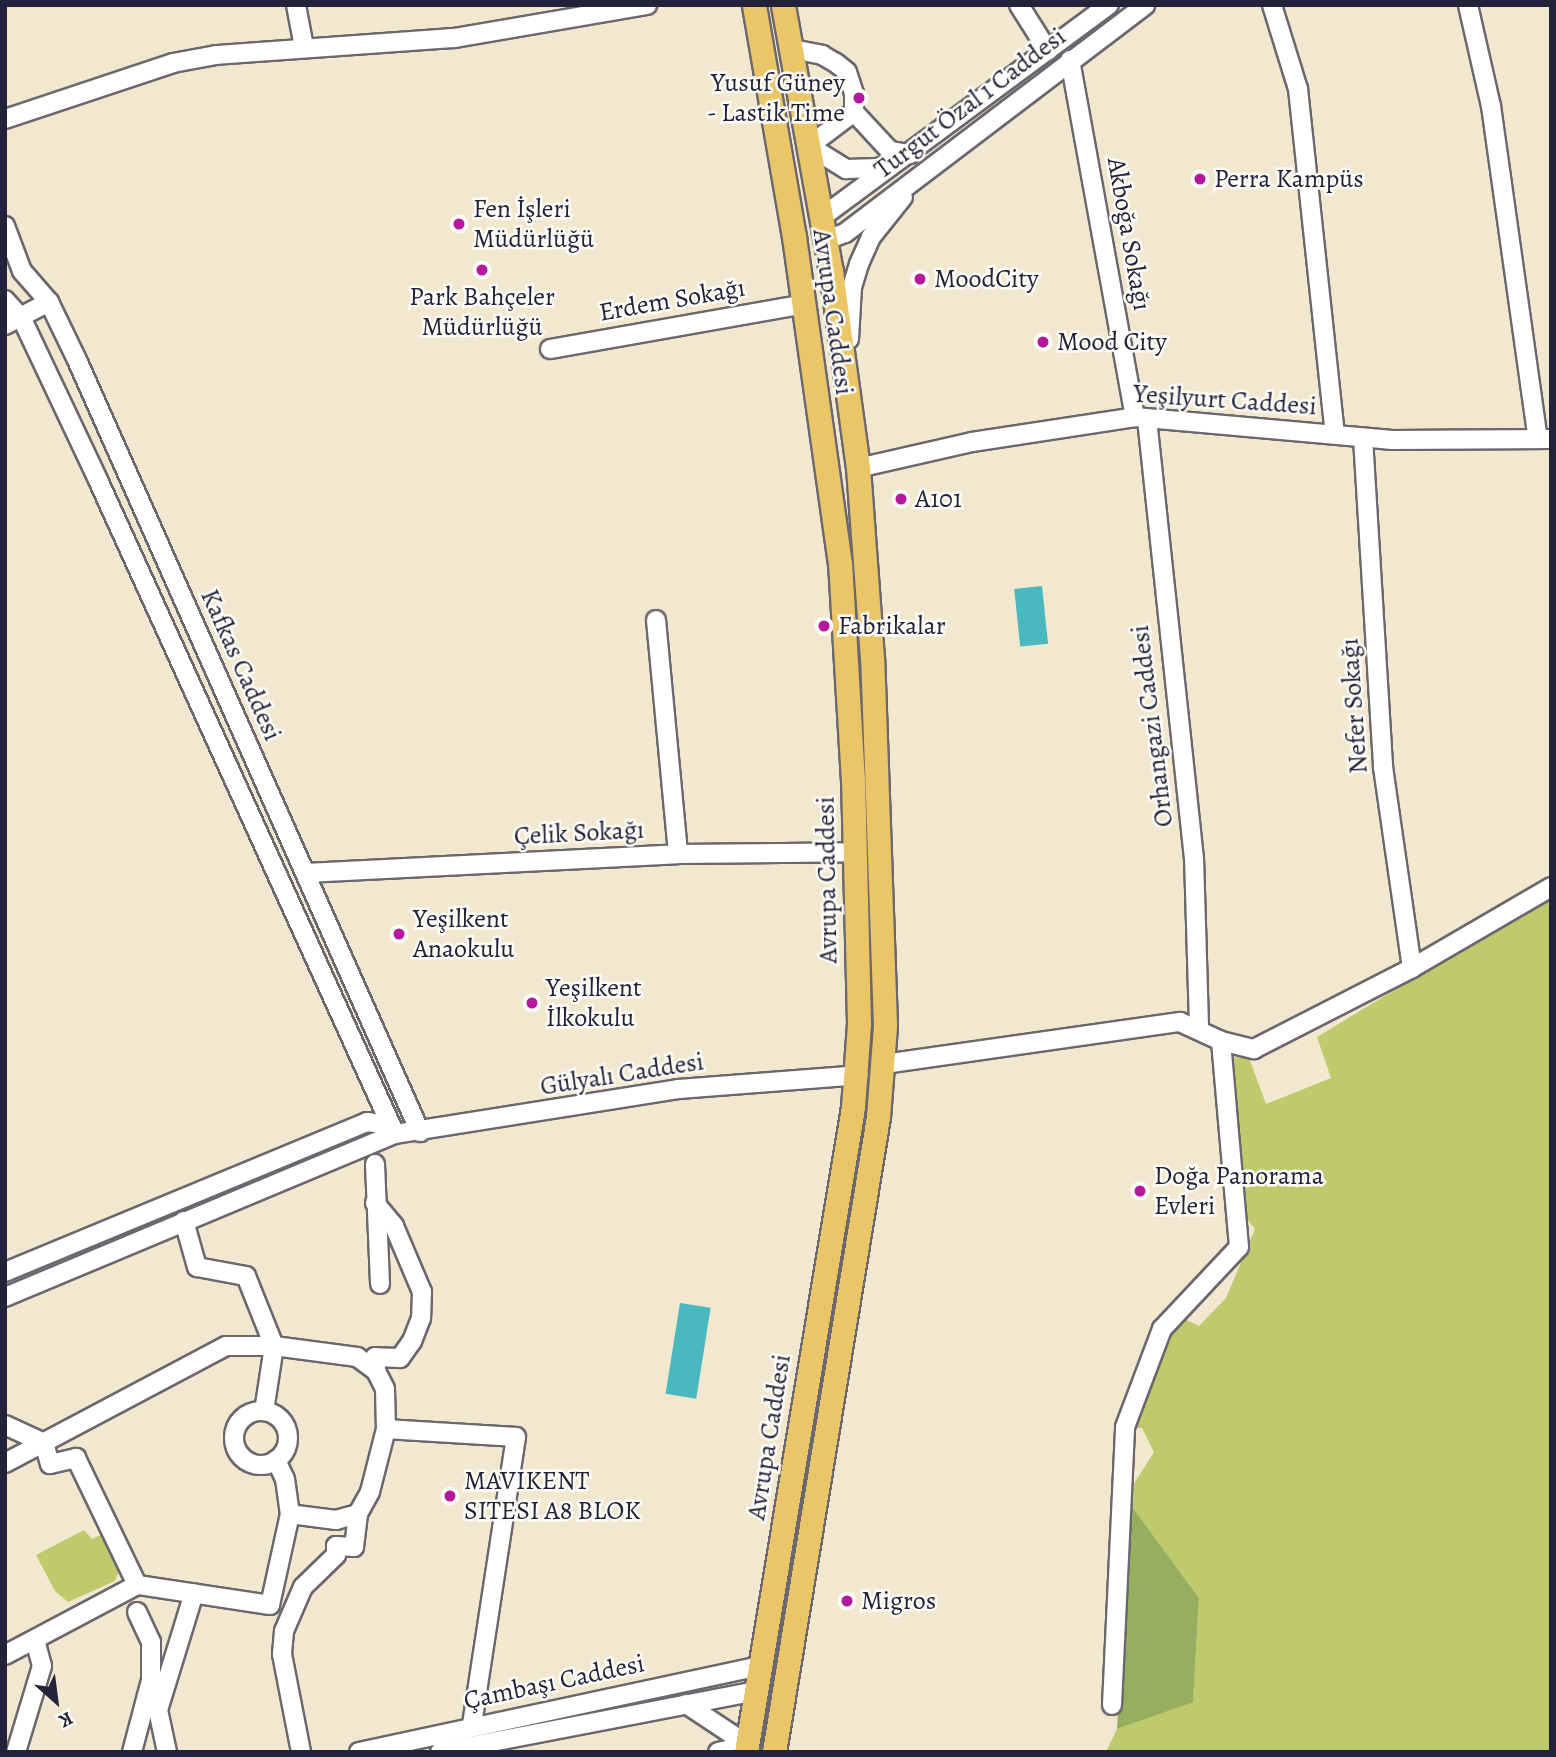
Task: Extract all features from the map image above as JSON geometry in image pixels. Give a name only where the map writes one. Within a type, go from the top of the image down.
[{"type":"main road","name":"Avrupa Caddesi","points":[[747,1748],[858,1075],[855,852],[840,564],[794,237],[754,5]]},
{"type":"main road","name":"Avrupa Caddesi","points":[[774,1752],[884,1064],[872,658],[858,468],[843,377],[826,240],[783,5]]},
{"type":"main road","points":[[794,237],[822,217]]},
{"type":"main road","points":[[794,237],[826,240]]},
{"type":"main road","points":[[760,1666],[787,1678]]},
{"type":"main road","points":[[757,1691],[787,1678]]},
{"type":"street","points":[[296,5],[304,47]]},
{"type":"street","points":[[5,120],[173,63],[304,47],[454,38],[647,5]]},
{"type":"street","points":[[1019,5],[1048,51]]},
{"type":"street","name":"Turgut Özal 1 Caddesi","points":[[822,217],[1109,5]]},
{"type":"street","name":"Turgut Özal 1 Caddesi","points":[[826,240],[845,233],[922,171],[1145,5]]},
{"type":"street","points":[[1272,5],[1298,89],[1335,434]]},
{"type":"street","points":[[1468,5],[1491,106],[1544,439]]},
{"type":"street","points":[[792,49],[822,55],[847,72],[854,112],[890,151],[910,154]]},
{"type":"street","name":"Akboğa Sokağı","points":[[1070,60],[1141,418]]},
{"type":"street","points":[[854,112],[809,146],[846,169],[877,168],[910,154]]},
{"type":"street","points":[[843,377],[852,287],[859,264],[872,237],[922,171]]},
{"type":"street","name":"Kafkas Caddesi","points":[[5,226],[30,284],[49,302],[420,1132]]},
{"type":"street","points":[[5,299],[30,284]]},
{"type":"street","name":"Kafkas Caddesi","points":[[5,299],[395,1134]]},
{"type":"street","points":[[14,322],[49,302]]},
{"type":"street","name":"Erdem Sokağı","points":[[550,349],[804,304]]},
{"type":"street","name":"Yeşilyurt Caddesi","points":[[858,468],[972,442],[1141,418],[1363,438],[1544,439]]},
{"type":"street","name":"Orhangazi Caddesi","points":[[1141,418],[1194,857],[1199,1027]]},
{"type":"street","name":"Nefer Sokağı","points":[[1363,438],[1383,767],[1412,968]]},
{"type":"street","points":[[656,620],[678,854]]},
{"type":"street","name":"Çelik Sokağı","points":[[306,873],[678,854],[855,852]]},
{"type":"street","points":[[884,1064],[1180,1022],[1199,1027],[1222,1041],[1254,1049],[1412,968],[1551,887]]},
{"type":"street","points":[[1112,1705],[1125,1427],[1162,1329],[1239,1247],[1222,1041]]},
{"type":"street","name":"Gülyalı Caddesi","points":[[5,1297],[395,1134],[678,1090],[858,1075]]},
{"type":"street","name":"Gülyalı Caddesi","points":[[5,1272],[367,1122],[381,1124],[395,1134]]},
{"type":"street","points":[[375,1164],[374,1203],[380,1284]]},
{"type":"street","points":[[301,1752],[282,1654],[284,1631],[303,1587],[336,1555],[336,1546],[354,1547],[358,1514],[370,1492],[386,1429],[385,1389],[376,1371],[375,1357],[400,1358],[412,1341],[421,1318],[422,1292],[394,1226],[374,1203]]},
{"type":"street","points":[[184,1221],[197,1267],[246,1276],[274,1346],[264,1411]]},
{"type":"street","points":[[5,1463],[226,1346],[274,1346],[357,1357],[376,1371]]},
{"type":"street","points":[[264,1411],[273,1412],[289,1431],[284,1454],[265,1466],[246,1463],[234,1444],[237,1424],[250,1413],[264,1411]]},
{"type":"street","points":[[5,1425],[44,1443],[50,1464],[76,1458],[136,1585]]},
{"type":"street","points":[[386,1429],[516,1437],[472,1727]]},
{"type":"street","points":[[5,1656],[136,1585],[270,1605],[290,1514],[285,1479],[276,1460]]},
{"type":"street","points":[[290,1514],[336,1520],[358,1514]]},
{"type":"street","points":[[167,1752],[158,1710],[194,1593]]},
{"type":"street","points":[[132,1752],[151,1680],[151,1642],[137,1612]]},
{"type":"street","points":[[16,1752],[42,1666],[35,1640]]},
{"type":"street","name":"Çambaşı Caddesi","points":[[359,1752],[760,1666]]},
{"type":"street","name":"Çambaşı Caddesi","points":[[440,1752],[757,1691]]},
{"type":"street","points":[[686,1704],[747,1748]]},
{"type":"street","points":[[719,1752],[747,1748]]},
{"type":"green space","points":[[1551,895],[1551,1752],[1106,1752],[1117,1729],[1193,1701],[1199,1598],[1130,1504],[1135,1482],[1154,1452],[1142,1428],[1130,1428],[1180,1317],[1199,1326],[1226,1298],[1255,1229],[1241,1212],[1227,1057],[1249,1058],[1266,1104],[1331,1078],[1317,1037]]},
{"type":"green space","points":[[1130,1504],[1199,1598],[1193,1702],[1117,1729]]},
{"type":"green space","points":[[84,1530],[92,1539],[109,1531],[122,1563],[115,1581],[68,1602],[55,1591],[36,1555]]},
{"type":"water","points":[[1042,586],[1048,644],[1020,647],[1014,589]]},
{"type":"water","points":[[680,1303],[711,1308],[696,1399],[666,1394]]},
{"type":"place","name":"Yusuf Güney - Lastik Time","points":[[859,98]]},
{"type":"place","name":"Perra Kampüs","points":[[1200,179]]},
{"type":"place","name":"Fen İşleri Müdürlüğü","points":[[459,224]]},
{"type":"place","name":"Park Bahçeler Müdürlüğü","points":[[482,270]]},
{"type":"place","name":"MoodCity","points":[[920,279]]},
{"type":"place","name":"Mood City","points":[[1043,342]]},
{"type":"place","name":"A101","points":[[901,499]]},
{"type":"place","name":"Fabrikalar","points":[[824,626]]},
{"type":"place","name":"Yeşilkent Anaokulu","points":[[399,934]]},
{"type":"place","name":"Yeşilkent İlkokulu","points":[[532,1003]]},
{"type":"place","name":"Doğa Panorama Evleri","points":[[1140,1191]]},
{"type":"place","name":"MAVIKENT SITESI A8 BLOK","points":[[450,1496]]},
{"type":"place","name":"Migros","points":[[847,1601]]}]
